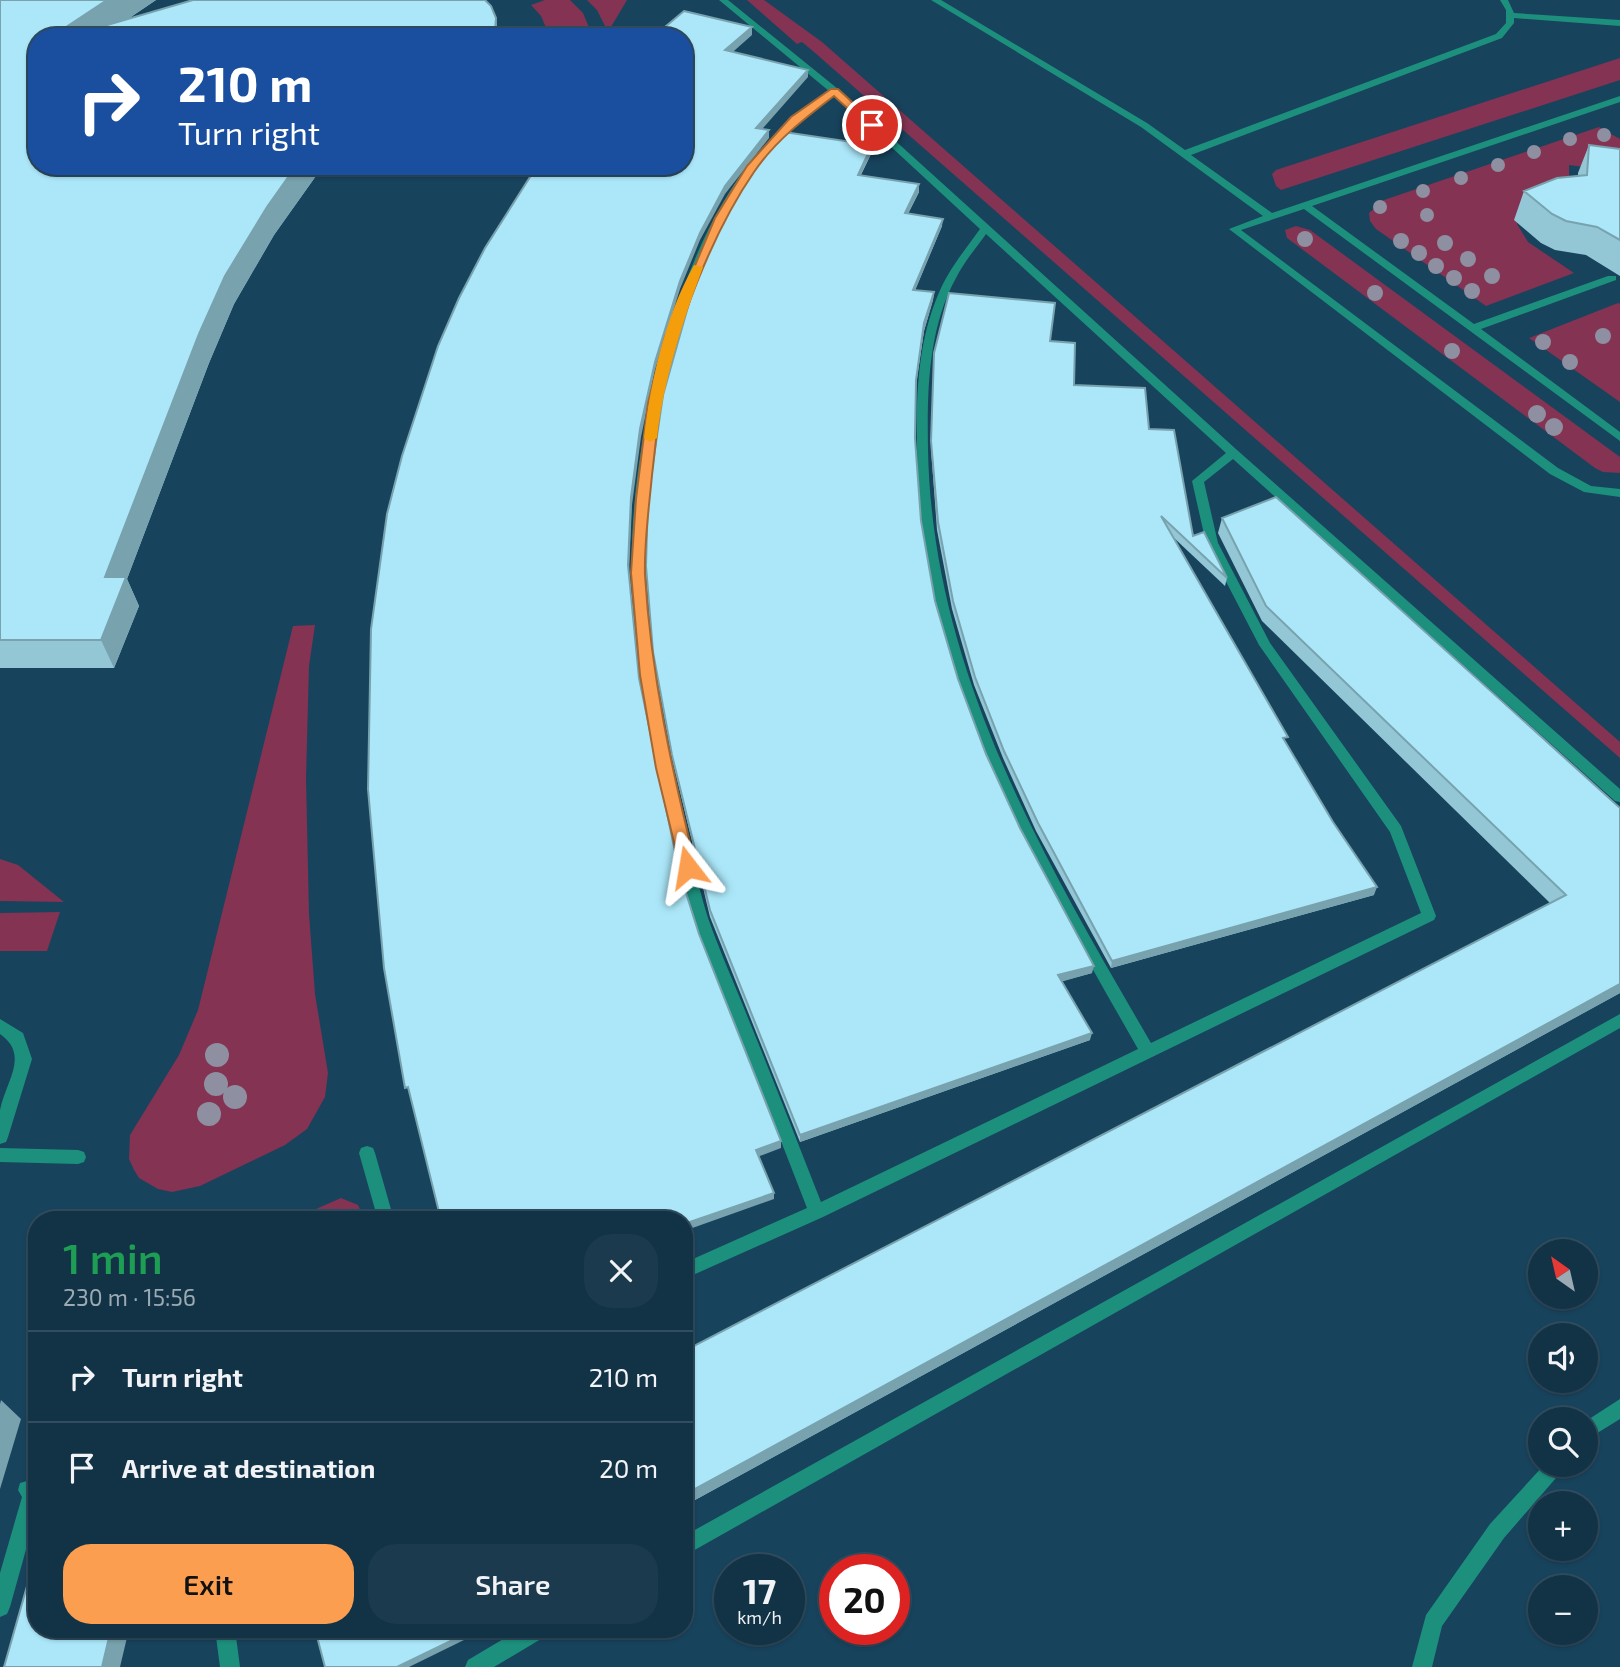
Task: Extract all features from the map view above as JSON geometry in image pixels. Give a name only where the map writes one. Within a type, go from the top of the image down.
[{"type":"lane","points":[[723,0],[835,91],[1233,453],[1620,797]]},
{"type":"lane","points":[[935,0],[1144,125],[1271,217]]},
{"type":"lane","points":[[1184,154],[1499,36],[1510,23],[1504,0]]},
{"type":"lane","points":[[1510,15],[1620,23]]},
{"type":"lane","points":[[817,1212],[700,916],[662,755],[648,675],[638,573],[643,499],[655,403],[671,337],[698,267],[720,218],[751,169],[795,120],[835,91]]},
{"type":"lane","points":[[1620,99],[1234,229],[1554,471],[1588,489],[1620,493]]},
{"type":"lane","points":[[1305,205],[1620,437]]},
{"type":"lane","points":[[985,229],[949,280],[933,323],[927,355],[922,405],[921,468],[936,574],[964,680],[991,758],[1049,878],[1147,1051]]},
{"type":"lane","points":[[1474,328],[1612,278]]},
{"type":"lane","points":[[693,1267],[817,1212],[1429,916],[1396,830],[1265,645],[1212,543],[1198,481],[1233,453]]},
{"type":"lane","points":[[693,1543],[1620,1020]]},
{"type":"lane","points":[[0,1026],[18,1038],[24,1059],[0,1137]]},
{"type":"lane","points":[[367,1153],[383,1211]]},
{"type":"lane","points":[[0,1155],[78,1157]]},
{"type":"lane","points":[[1598,1424],[1620,1408]]},
{"type":"lane","points":[[1422,1667],[1433,1622],[1497,1531],[1545,1477]]},
{"type":"lane","points":[[0,1607],[28,1508]]},
{"type":"lane","points":[[226,1638],[230,1667]]},
{"type":"lane","points":[[475,1667],[511,1638]]},
{"type":"shaded area","points":[[545,0],[570,0],[583,13],[589,28],[546,28],[541,16],[531,5]]},
{"type":"shaded area","points":[[587,0],[627,0],[610,28],[606,28],[597,10]]},
{"type":"shaded area","points":[[747,0],[764,0],[822,42],[1620,742],[1620,758],[814,52],[802,42],[797,44]]},
{"type":"shaded area","points":[[1620,58],[1620,80],[1281,190],[1276,186],[1272,174],[1276,170]]},
{"type":"shaded area","points":[[1599,127],[1620,139],[1620,172],[1569,165],[1569,199],[1519,215],[1517,224],[1528,242],[1574,273],[1486,306],[1376,229],[1370,221],[1369,213],[1384,200]]},
{"type":"shaded area","points":[[1296,226],[1310,230],[1620,457],[1620,473],[1603,472],[1595,468],[1287,238],[1285,230]]},
{"type":"shaded area","points":[[1620,304],[1620,402],[1529,338]]},
{"type":"shaded area","points":[[315,625],[309,666],[306,778],[309,914],[315,994],[328,1073],[325,1097],[307,1129],[285,1145],[200,1186],[172,1192],[158,1189],[139,1178],[134,1170],[129,1159],[130,1135],[179,1055],[198,1010],[293,626]]},
{"type":"shaded area","points":[[0,859],[18,865],[64,902],[0,901]]},
{"type":"shaded area","points":[[60,912],[47,951],[0,951],[0,913]]},
{"type":"shaded area","points":[[341,1198],[358,1205],[361,1211],[311,1211]]},
{"type":"building","points":[[0,0],[107,0],[65,28],[28,28],[28,175],[290,175],[225,276],[199,334],[105,577],[126,577],[101,640],[0,640]]},
{"type":"building","points":[[193,0],[485,0],[496,18],[495,28],[97,28]]},
{"type":"building","points":[[684,11],[752,27],[725,50],[808,70],[756,128],[769,130],[725,186],[700,233],[680,281],[655,362],[640,429],[631,497],[628,565],[639,678],[679,871],[699,934],[781,1141],[756,1150],[774,1193],[693,1221],[693,1211],[439,1211],[408,1087],[405,1088],[384,968],[368,789],[371,629],[387,514],[402,456],[438,346],[485,248],[531,175],[693,175],[693,28],[664,28]]},
{"type":"building","points":[[784,132],[872,145],[858,175],[919,184],[905,213],[943,219],[913,290],[934,292],[924,323],[916,380],[915,438],[921,521],[935,601],[958,679],[986,754],[1020,828],[1094,966],[1058,975],[1092,1033],[800,1135],[710,910],[672,755],[653,652],[646,566],[648,497],[663,395],[695,282],[736,192]]},
{"type":"building","points":[[1589,145],[1620,149],[1620,240],[1597,227],[1566,221],[1552,214],[1524,191],[1557,178],[1587,175]]},
{"type":"building","points":[[949,293],[1055,303],[1050,341],[1075,343],[1074,385],[1145,388],[1149,429],[1174,430],[1193,536],[1204,532],[1227,578],[1161,516],[1288,737],[1283,738],[1333,822],[1377,887],[1112,961],[1038,823],[1004,751],[975,677],[953,601],[938,522],[931,441],[934,353]]},
{"type":"building","points":[[1276,497],[1620,808],[1620,984],[693,1490],[693,1346],[1566,895],[1266,606],[1222,518]]},
{"type":"building","points":[[28,1583],[28,1638],[109,1638],[102,1667],[4,1667]]},
{"type":"building","points":[[317,1638],[457,1638],[397,1667],[325,1667]]},
{"type":"slow traffic","points":[[650,438],[655,403],[671,337],[698,267]]},
{"type":"route","points":[[688,867],[664,768],[648,675],[638,573],[643,499],[655,403],[671,337],[720,218],[751,169],[795,120],[835,91],[872,125]]}]
